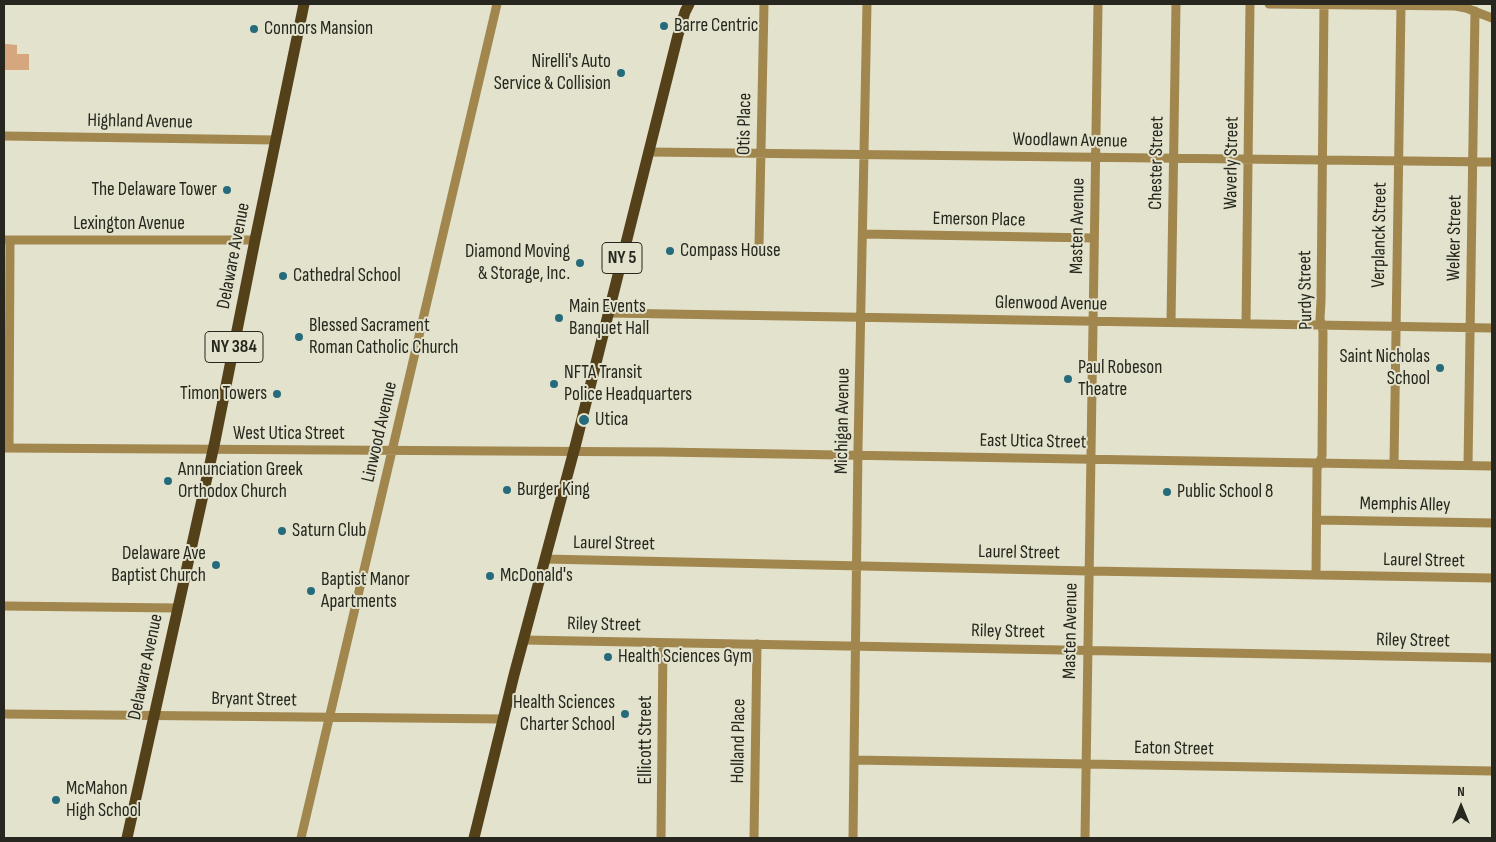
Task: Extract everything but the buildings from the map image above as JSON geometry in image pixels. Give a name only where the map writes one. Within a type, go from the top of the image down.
[{"type":"main road","name":"Delaware Avenue","points":[[127,838],[177,608],[214,450],[304,4]]},
{"type":"main road","name":"NY 5","points":[[474,838],[574,452],[648,152],[680,28],[689,4]]},
{"type":"street","name":"Linwood Avenue","points":[[301,838],[497,4]]},
{"type":"street","name":"Otis Place","points":[[759,245],[764,4]]},
{"type":"street","name":"Michigan Avenue","points":[[853,838],[867,4]]},
{"type":"street","name":"Masten Avenue","points":[[1085,838],[1098,4]]},
{"type":"street","name":"Chester Street","points":[[1171,322],[1176,4]]},
{"type":"street","name":"Waverly Street","points":[[1246,324],[1250,4]]},
{"type":"street","points":[[1269,4],[1455,5],[1492,18]]},
{"type":"street","name":"Purdy Street","points":[[1316,575],[1317,469],[1322,456],[1322,325],[1320,319],[1324,4]]},
{"type":"street","name":"Verplanck Street","points":[[1394,464],[1401,5]]},
{"type":"street","name":"Welker Street","points":[[1468,465],[1475,11]]},
{"type":"street","name":"Highland Avenue","points":[[4,136],[276,140]]},
{"type":"street","name":"Woodlawn Avenue","points":[[648,152],[1492,162]]},
{"type":"street","name":"Emerson Place","points":[[863,234],[1094,238]]},
{"type":"street","points":[[6,448],[7,240]]},
{"type":"street","name":"Lexington Avenue","points":[[7,240],[255,240]]},
{"type":"street","name":"Glenwood Avenue","points":[[609,313],[1492,328]]},
{"type":"street","name":"West Utica Street","points":[[6,448],[574,452]]},
{"type":"street","name":"East Utica Street","points":[[574,452],[1492,466]]},
{"type":"street","name":"Memphis Alley","points":[[1317,520],[1492,523]]},
{"type":"street","name":"Laurel Street","points":[[545,559],[1492,578]]},
{"type":"street","points":[[4,606],[177,608]]},
{"type":"street","name":"Riley Street","points":[[524,640],[1492,658]]},
{"type":"street","name":"Ellicott Street","points":[[661,838],[663,643]]},
{"type":"street","name":"Holland Place","points":[[754,838],[757,644]]},
{"type":"street","name":"Bryant Street","points":[[4,714],[504,719]]},
{"type":"street","name":"Eaton Street","points":[[854,760],[1492,771]]},
{"type":"shaded area","points":[[4,40],[5,44],[17,45],[17,54],[29,54],[29,70],[4,70]]},
{"type":"place","name":"Barre Centric","points":[[664,26]]},
{"type":"place","name":"Connors Mansion","points":[[254,29]]},
{"type":"place","name":"Nirelli's Auto Service & Collision","points":[[621,73]]},
{"type":"place","name":"The Delaware Tower","points":[[227,190]]},
{"type":"place","name":"Compass House","points":[[670,251]]},
{"type":"place","name":"Diamond Moving & Storage, Inc.","points":[[580,263]]},
{"type":"place","name":"Cathedral School","points":[[283,276]]},
{"type":"place","name":"Main Events Banquet Hall","points":[[559,318]]},
{"type":"place","name":"Blessed Sacrament Roman Catholic Church","points":[[299,337]]},
{"type":"place","name":"Saint Nicholas School","points":[[1440,368]]},
{"type":"place","name":"Paul Robeson Theatre","points":[[1068,379]]},
{"type":"place","name":"NFTA Transit Police Headquarters","points":[[554,384]]},
{"type":"place","name":"Timon Towers","points":[[277,394]]},
{"type":"place","name":"Utica","points":[[584,420]]},
{"type":"place","name":"Annunciation Greek Orthodox Church","points":[[168,481]]},
{"type":"place","name":"Burger King","points":[[507,490]]},
{"type":"place","name":"Public School 8","points":[[1167,492]]},
{"type":"place","name":"Saturn Club","points":[[282,531]]},
{"type":"place","name":"Delaware Ave Baptist Church","points":[[216,565]]},
{"type":"place","name":"McDonald's","points":[[490,576]]},
{"type":"place","name":"Baptist Manor Apartments","points":[[311,591]]},
{"type":"place","name":"Health Sciences Gym","points":[[608,657]]},
{"type":"place","name":"Health Sciences Charter School","points":[[625,714]]},
{"type":"place","name":"McMahon High School","points":[[56,800]]}]
